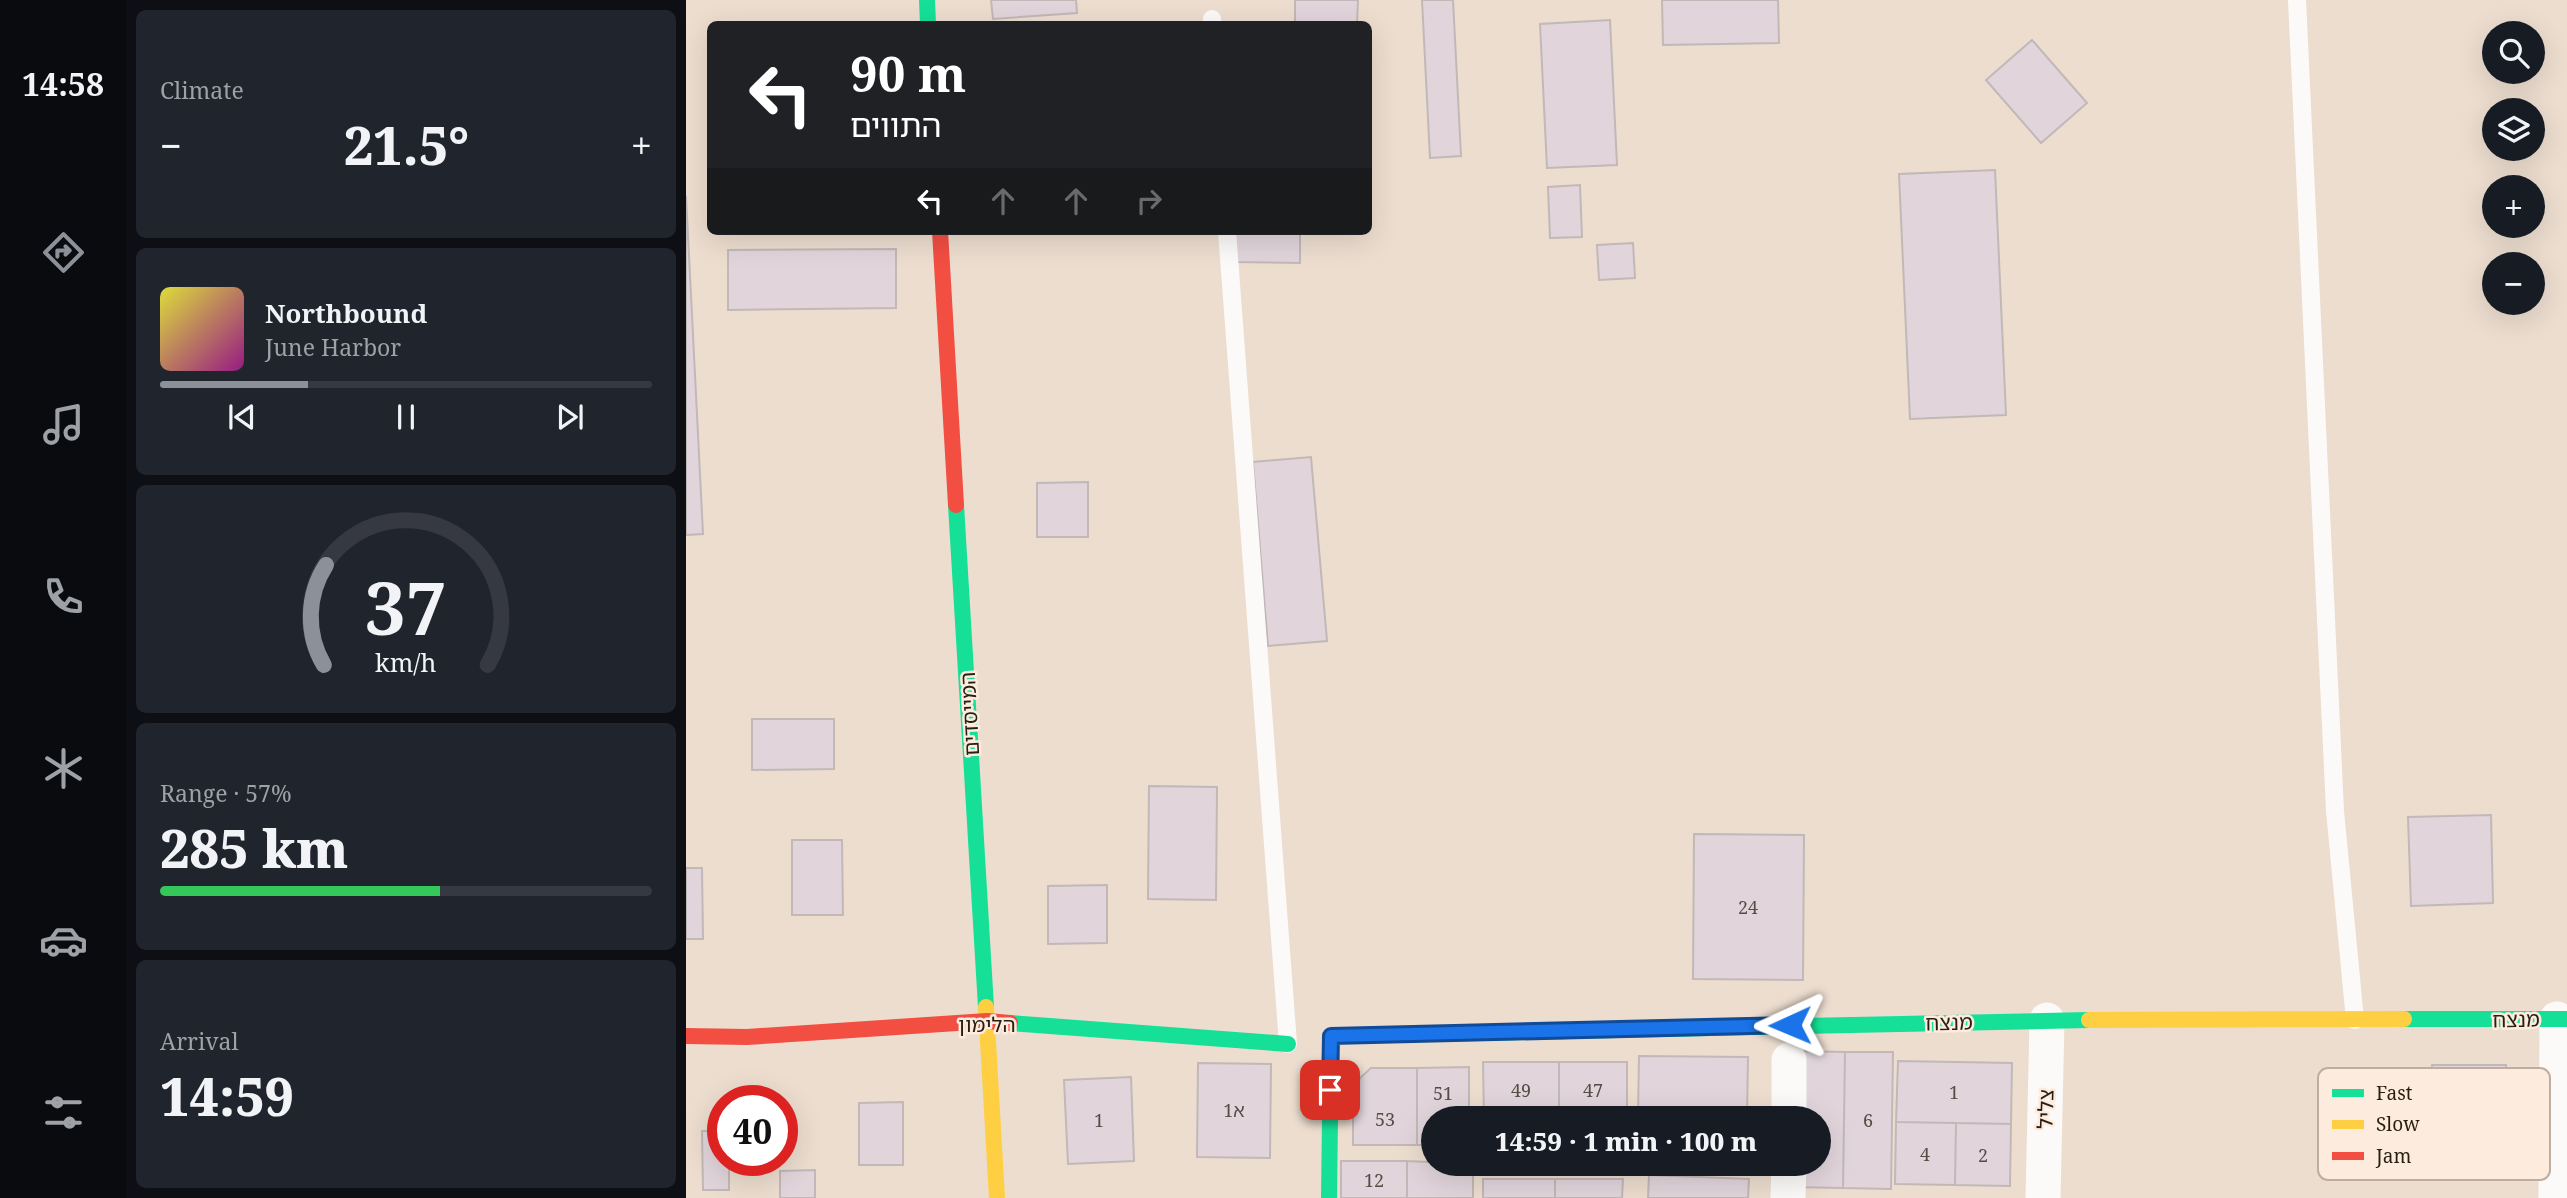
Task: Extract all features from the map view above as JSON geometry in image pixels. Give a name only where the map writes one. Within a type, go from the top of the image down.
[{"type":"street","points":[[927,0],[928,21]]},
{"type":"street","name":"המייסדים","points":[[940,235],[997,1198]]},
{"type":"street","points":[[2556,1198],[2562,1019]]},
{"type":"street","name":"מנצח","points":[[1329,1198],[1331,1036],[2046,1020],[2562,1019]]},
{"type":"street","name":"צליל","points":[[2042,1198],[2046,1020]]},
{"type":"street","name":"הלימון","points":[[686,1036],[747,1037],[987,1021],[1288,1044]]},
{"type":"street","points":[[1789,1060],[1789,1106]]},
{"type":"street","points":[[1788,1176],[1788,1198]]},
{"type":"lane","points":[[2297,0],[2336,811],[2355,1020]]},
{"type":"lane","points":[[1227,235],[1288,1044]]},
{"type":"building","points":[[991,0],[1076,0],[1077,13],[993,19]]},
{"type":"building","points":[[1295,0],[1358,0],[1357,21],[1295,21]]},
{"type":"building","points":[[1422,0],[1453,0],[1461,156],[1430,158]]},
{"type":"building","points":[[1662,0],[1778,0],[1779,43],[1663,45]]},
{"type":"building","points":[[1610,20],[1617,165],[1547,168],[1540,24]]},
{"type":"building","points":[[2032,40],[2087,103],[2041,143],[1986,80]]},
{"type":"building","points":[[1995,170],[2006,415],[1910,419],[1899,174]]},
{"type":"building","points":[[1580,185],[1582,237],[1550,238],[1548,187]]},
{"type":"building","points":[[686,196],[703,534],[686,535]]},
{"type":"building","points":[[1233,235],[1300,235],[1300,263],[1233,262]]},
{"type":"building","points":[[1633,243],[1635,278],[1599,280],[1597,245]]},
{"type":"building","points":[[896,249],[896,308],[728,310],[728,250]]},
{"type":"building","points":[[1311,457],[1327,641],[1268,646],[1253,462]]},
{"type":"building","points":[[1088,482],[1088,537],[1037,537],[1037,483]]},
{"type":"building","points":[[752,719],[834,719],[834,769],[752,770]]},
{"type":"building","points":[[1149,786],[1217,787],[1216,900],[1148,899]]},
{"type":"building","points":[[2491,815],[2493,903],[2411,906],[2408,817]]},
{"type":"building","points":[[1694,834],[1804,835],[1803,980],[1693,979]]},
{"type":"building","points":[[792,840],[842,840],[843,915],[792,915]]},
{"type":"building","points":[[686,868],[702,868],[703,939],[686,939]]},
{"type":"building","points":[[1107,885],[1107,943],[1048,944],[1048,886]]},
{"type":"building","points":[[1793,1051],[1845,1052],[1843,1188],[1791,1187],[1791,1176],[1831,1176],[1831,1106],[1792,1106]]},
{"type":"building","points":[[1845,1052],[1893,1052],[1891,1189],[1843,1188]]},
{"type":"building","points":[[1639,1056],[1748,1057],[1747,1106],[1638,1106]]},
{"type":"building","points":[[1898,1061],[2012,1063],[2011,1124],[1896,1122]]},
{"type":"building","points":[[1483,1062],[1559,1062],[1559,1106],[1484,1106]]},
{"type":"building","points":[[1559,1062],[1627,1062],[1627,1106],[1559,1106]]},
{"type":"building","points":[[1198,1063],[1271,1064],[1270,1158],[1197,1157]]},
{"type":"building","points":[[2432,1065],[2506,1065],[2506,1068],[2432,1068]]},
{"type":"building","points":[[1469,1067],[1469,1106],[1421,1106],[1421,1145],[1417,1145],[1417,1068]]},
{"type":"building","points":[[1371,1068],[1417,1068],[1417,1145],[1353,1145],[1353,1094],[1360,1078]]},
{"type":"building","points":[[1131,1077],[1134,1161],[1068,1164],[1064,1080]]},
{"type":"building","points":[[903,1102],[903,1165],[859,1165],[859,1103]]},
{"type":"building","points":[[1896,1122],[1956,1123],[1955,1185],[1895,1184]]},
{"type":"building","points":[[1956,1123],[2011,1124],[2010,1186],[1955,1185]]},
{"type":"building","points":[[702,1131],[707,1131],[707,1176],[729,1176],[729,1190],[703,1190]]},
{"type":"building","points":[[1341,1161],[1407,1161],[1407,1198],[1341,1198]]},
{"type":"building","points":[[1407,1161],[1421,1162],[1421,1176],[1473,1176],[1473,1198],[1407,1198]]},
{"type":"building","points":[[798,1170],[815,1170],[815,1198],[780,1198],[780,1176],[798,1176]]},
{"type":"building","points":[[1649,1176],[1749,1179],[1748,1198],[1648,1198]]},
{"type":"building","points":[[1483,1179],[1555,1179],[1555,1198],[1483,1198]]},
{"type":"building","points":[[1555,1179],[1623,1179],[1622,1198],[1555,1198]]},
{"type":"traffic: fast","points":[[927,0],[928,21]]},
{"type":"traffic: fast","points":[[956,505],[986,1007]]},
{"type":"traffic: fast","points":[[2404,1019],[2567,1019]]},
{"type":"traffic: fast","points":[[1329,1198],[1331,1036],[2089,1020]]},
{"type":"traffic: fast","points":[[1010,1023],[1288,1044]]},
{"type":"traffic: slow","points":[[986,1007],[997,1198]]},
{"type":"traffic: slow","points":[[2089,1020],[2404,1019]]},
{"type":"traffic: jam","points":[[940,235],[956,505]]},
{"type":"traffic: jam","points":[[686,1036],[747,1037],[987,1021],[1010,1023]]},
{"type":"route","points":[[1330,1090],[1331,1036],[1790,1025]]}]
